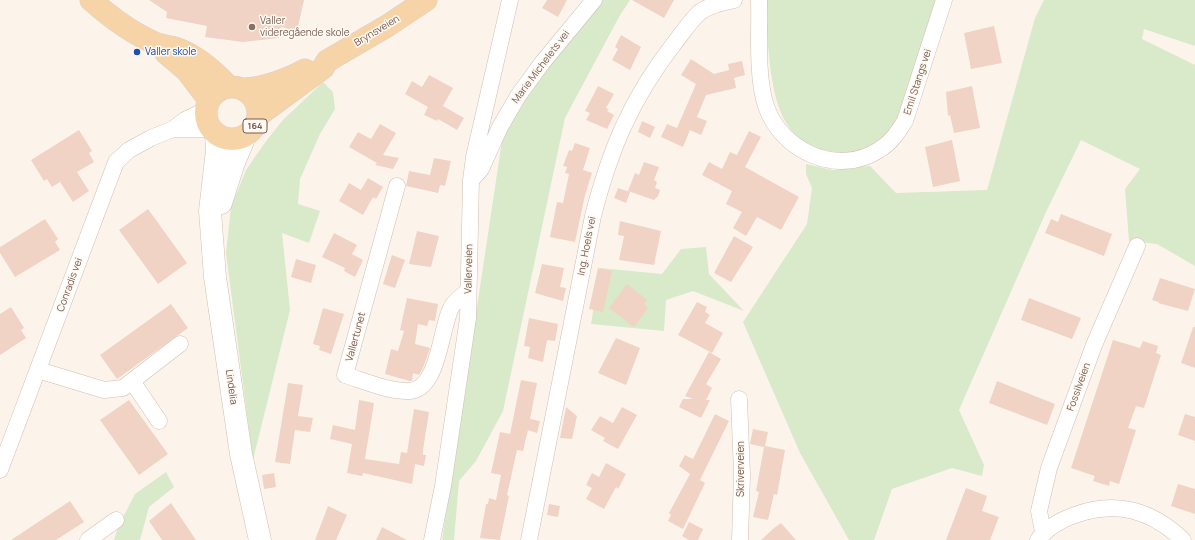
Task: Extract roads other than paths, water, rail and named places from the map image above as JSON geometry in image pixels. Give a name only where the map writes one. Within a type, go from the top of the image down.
[{"type":"main road","name":"164","points":[[91,0],[114,19],[158,44],[175,48],[191,56],[255,100],[259,115],[257,123],[245,136],[230,140],[211,118],[192,77],[168,56],[158,44]]},
{"type":"main road","name":"Brynsveien","points":[[259,115],[323,68],[328,61],[393,22],[426,0]]},
{"type":"main road","name":"Brynsveien","points":[[237,88],[258,89],[269,86],[299,73],[321,61],[328,61]]},
{"type":"main road","name":"164","points":[[211,118],[221,89],[237,88]]},
{"type":"main road","name":"Lindelia","points":[[211,118],[217,150],[210,211],[210,226],[213,233]]},
{"type":"main road","name":"Lindelia","points":[[245,136],[224,192],[213,233],[215,277],[232,397],[241,454],[260,540]]},
{"type":"street","name":"Vallerveien","points":[[432,540],[443,486],[465,348],[468,318],[471,180],[474,157],[496,53],[510,0]]},
{"type":"street","name":"Marie Michelets vei","points":[[471,180],[481,169],[500,127],[518,96],[542,63],[594,0]]},
{"type":"street","name":"Ing. Hoels vei","points":[[529,540],[593,216],[604,174],[617,138],[634,104],[655,69],[684,31],[700,13],[717,3],[734,0]]},
{"type":"street","name":"Emil Stangs vei","points":[[759,0],[761,77],[766,105],[774,123],[780,131],[801,150],[822,159],[837,162],[868,156],[880,150],[894,138],[905,121],[944,0]]},
{"type":"street","name":"Conradis vei","points":[[0,470],[116,162],[129,150],[145,141],[173,129],[185,120],[211,118]]},
{"type":"street","name":"Vallertunet","points":[[397,186],[345,375],[406,392],[418,388],[427,380],[435,367],[451,307],[468,291]]},
{"type":"street","name":"Fossilveien","points":[[1040,536],[1039,511],[1049,468],[1094,345],[1137,246]]},
{"type":"street","points":[[38,370],[104,390],[122,388],[180,344]]},
{"type":"street","points":[[132,381],[160,422]]},
{"type":"street","name":"Skriverveien","points":[[739,399],[742,474],[740,540]]},
{"type":"street","points":[[1040,536],[1064,519],[1091,509],[1111,507],[1133,510],[1154,518],[1173,531],[1182,540]]},
{"type":"street","points":[[88,540],[116,520]]},
{"type":"place","name":"Valler videregående skole","points":[[252,27]]},
{"type":"place","name":"Valler skole","points":[[137,52]]}]
